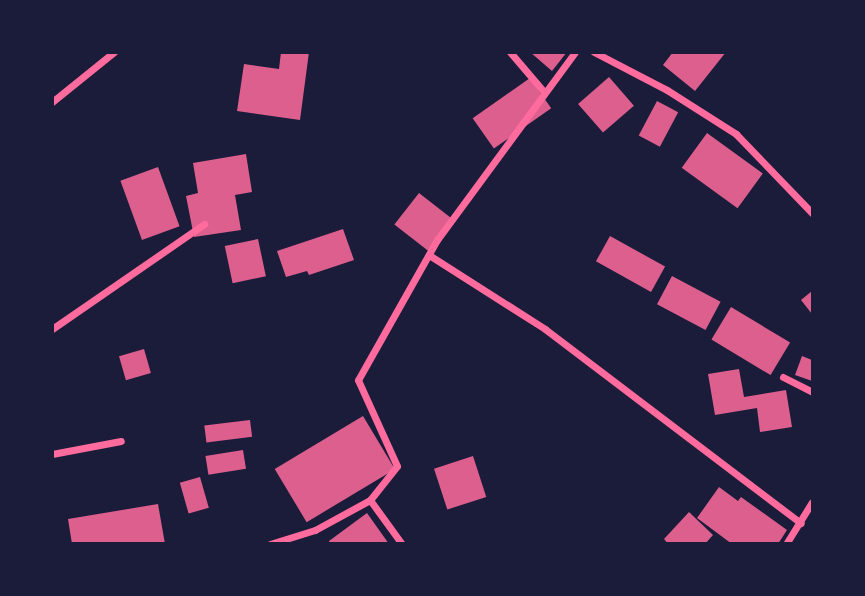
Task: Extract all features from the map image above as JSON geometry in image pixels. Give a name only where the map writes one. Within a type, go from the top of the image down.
[{"type":"street","points":[[52,102],[114,52]]},
{"type":"street","points":[[510,52],[544,92]]},
{"type":"street","points":[[270,544],[316,530],[370,500],[397,466],[358,380],[429,256],[575,52]]},
{"type":"street","points":[[594,52],[667,90],[736,135],[813,213]]},
{"type":"street","points":[[52,329],[204,224]]},
{"type":"street","points":[[429,256],[545,329],[801,523]]},
{"type":"street","points":[[783,377],[813,392]]},
{"type":"street","points":[[52,454],[121,442]]},
{"type":"street","points":[[370,500],[402,544]]},
{"type":"street","points":[[786,544],[813,502]]},
{"type":"building","points":[[281,52],[309,52],[300,120],[237,111],[244,64],[279,69]]},
{"type":"building","points":[[530,52],[567,52],[552,71]]},
{"type":"building","points":[[673,52],[726,52],[695,91],[663,65]]},
{"type":"building","points":[[609,77],[634,106],[603,133],[578,104]]},
{"type":"building","points":[[530,78],[551,108],[494,148],[473,118]]},
{"type":"building","points":[[657,101],[678,112],[660,147],[639,135]]},
{"type":"building","points":[[707,133],[763,174],[738,208],[682,168]]},
{"type":"building","points":[[246,154],[252,192],[235,195],[241,230],[194,237],[186,196],[198,193],[193,163]]},
{"type":"building","points":[[158,167],[180,226],[142,240],[120,181]]},
{"type":"building","points":[[419,193],[455,221],[431,253],[394,225]]},
{"type":"building","points":[[343,229],[354,260],[309,275],[307,271],[286,277],[277,251]]},
{"type":"building","points":[[610,236],[665,267],[651,292],[596,261]]},
{"type":"building","points":[[258,239],[266,276],[233,283],[225,246]]},
{"type":"building","points":[[672,276],[721,302],[706,330],[657,304]]},
{"type":"building","points":[[812,291],[812,314],[801,300]]},
{"type":"building","points":[[731,307],[790,343],[771,375],[711,340]]},
{"type":"building","points":[[144,349],[151,373],[126,380],[119,356]]},
{"type":"building","points":[[802,356],[812,360],[812,381],[795,375]]},
{"type":"building","points":[[739,369],[744,397],[786,390],[792,427],[760,432],[757,408],[715,415],[708,374]]},
{"type":"building","points":[[363,416],[395,469],[307,522],[275,469]]},
{"type":"building","points":[[250,420],[252,437],[206,442],[204,426]]},
{"type":"building","points":[[243,450],[246,469],[208,475],[205,456]]},
{"type":"building","points":[[473,456],[486,497],[447,510],[434,469]]},
{"type":"building","points":[[200,477],[209,508],[189,514],[180,483]]},
{"type":"building","points":[[719,487],[738,501],[741,497],[787,530],[778,544],[732,544],[697,518]]},
{"type":"building","points":[[158,504],[165,544],[72,544],[68,519]]},
{"type":"building","points":[[689,512],[713,535],[705,544],[668,544],[664,539]]},
{"type":"building","points":[[367,513],[389,544],[330,544],[329,541]]}]
